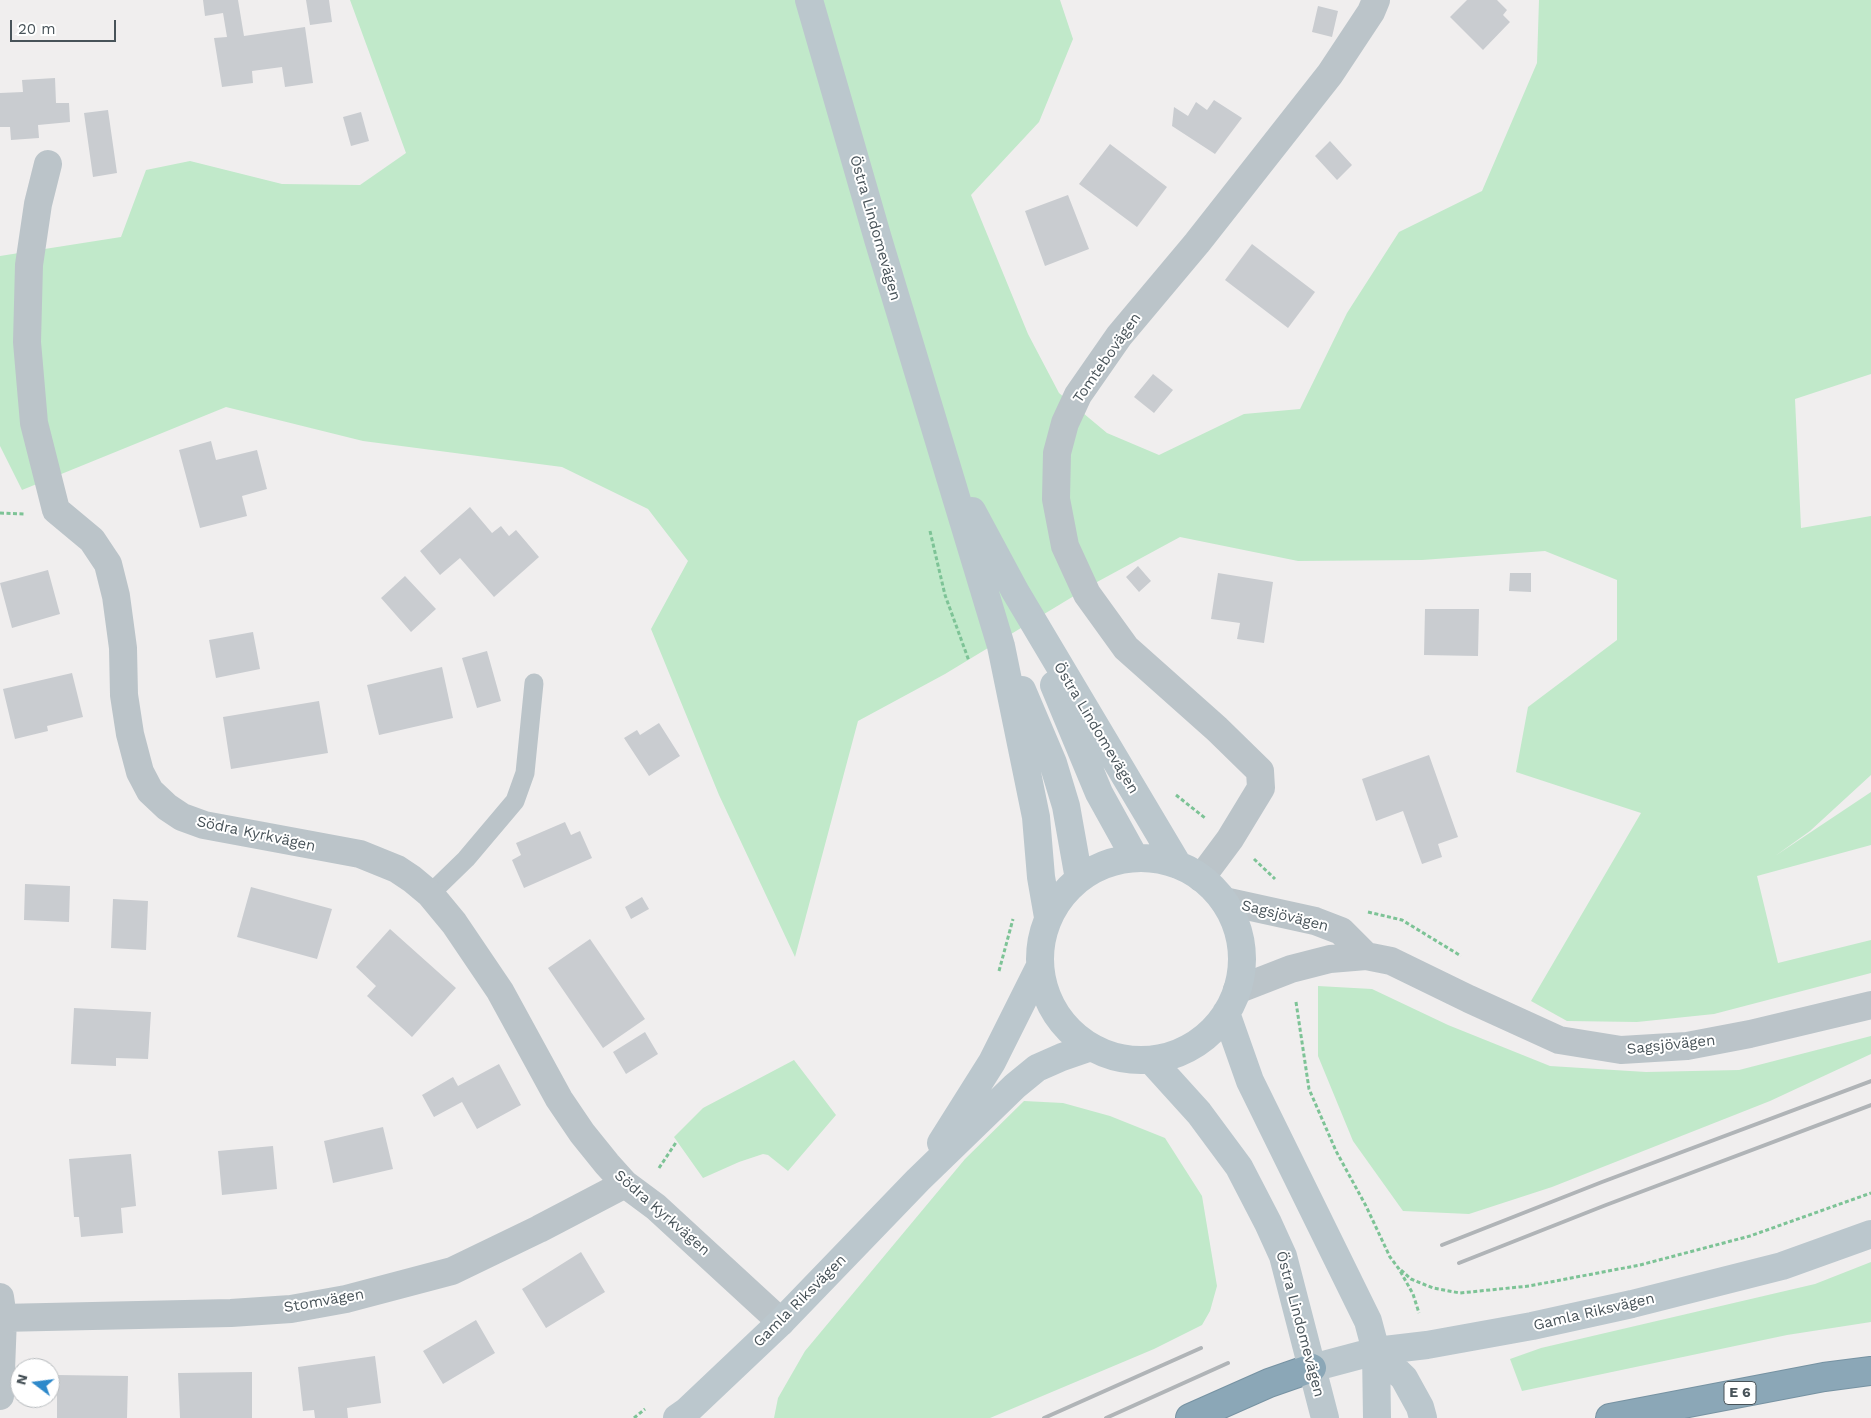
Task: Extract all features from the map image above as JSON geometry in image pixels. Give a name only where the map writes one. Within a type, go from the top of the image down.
[{"type":"highway","points":[[1190,1418],[1269,1383],[1312,1368]]},
{"type":"highway","name":"E 6","points":[[1610,1418],[1824,1377],[1871,1371]]},
{"type":"street","name":"Östra Lindomevägen","points":[[809,0],[1001,646],[1034,808],[1048,917]]},
{"type":"street","name":"Tomtebovägen","points":[[1201,878],[1230,839],[1261,788],[1260,771],[1217,729],[1126,648],[1087,594],[1065,546],[1056,499],[1057,453],[1065,423],[1078,395],[1119,336],[1197,243],[1330,74],[1371,12],[1376,0]]},
{"type":"street","name":"Södra Kyrkvägen","points":[[48,164],[38,204],[29,265],[27,342],[34,423],[56,510],[92,540],[108,564],[116,596],[123,648],[124,695],[130,734],[140,772],[150,791],[167,807],[182,817],[204,825],[360,854],[378,860],[397,869],[430,894],[454,923],[500,991],[559,1099],[582,1133],[626,1184],[656,1207],[781,1322]]},
{"type":"street","name":"Östra Lindomevägen","points":[[943,456],[1015,591],[1178,865]]},
{"type":"street","name":"Östra Lindomevägen","points":[[1015,591],[1100,793],[1135,858]]},
{"type":"street","name":"Östra Lindomevägen","points":[[1001,646],[1033,714],[1053,763],[1066,806],[1079,879]]},
{"type":"street","name":"Gamla Riksvägen","points":[[1135,858],[1156,859],[1178,865],[1201,878],[1224,901],[1235,921],[1241,943],[1241,966],[1231,1001],[1212,1031],[1194,1045],[1173,1055],[1151,1060],[1130,1060],[1110,1055],[1091,1047],[1071,1032],[1055,1013],[1045,990],[1040,966],[1042,941],[1048,917],[1062,896],[1079,879],[1096,868],[1115,861],[1135,858]]},
{"type":"street","name":"Sagsjövägen","points":[[1224,901],[1315,921],[1341,931],[1366,956]]},
{"type":"street","name":"Sagsjövägen","points":[[1231,1001],[1291,969],[1330,958],[1366,956],[1391,961],[1469,1000],[1559,1040],[1622,1050],[1696,1045],[1871,1005]]},
{"type":"street","name":"Gamla Riksvägen","points":[[918,1180],[992,1062],[1040,966]]},
{"type":"street","points":[[1231,1001],[1250,1081],[1368,1321],[1376,1350],[1377,1416]]},
{"type":"street","name":"Gamla Riksvägen","points":[[677,1418],[687,1411],[781,1322],[918,1180],[1015,1086],[1038,1068],[1091,1047]]},
{"type":"street","name":"Östra Lindomevägen","points":[[1151,1060],[1198,1113],[1238,1167],[1283,1256],[1325,1418]]},
{"type":"street","name":"Stomvägen","points":[[1,1311],[231,1313],[291,1309],[346,1300],[452,1271],[626,1184]]},
{"type":"street","name":"Gamla Riksvägen","points":[[1312,1368],[1376,1350],[1427,1344],[1532,1326],[1632,1304],[1782,1266],[1871,1234]]},
{"type":"street","points":[[0,1396],[1,1311]]},
{"type":"street","points":[[1376,1350],[1404,1378],[1421,1413]]},
{"type":"lane","points":[[430,894],[466,859],[515,802],[524,773],[534,683]]},
{"type":"path","points":[[1363,910],[1402,920],[1462,957]]},
{"type":"path","points":[[996,979],[1014,913]]},
{"type":"path","points":[[655,1175],[677,1141]]},
{"type":"path","points":[[1399,1269],[1412,1279],[1433,1288],[1460,1293],[1529,1286],[1640,1265],[1750,1236],[1871,1193]]},
{"type":"path","points":[[634,1418],[650,1406]]},
{"type":"green space","points":[[350,0],[1060,0],[1073,39],[1039,122],[971,195],[1028,334],[1059,393],[1107,433],[1159,455],[1244,414],[1300,409],[1347,313],[1399,232],[1482,191],[1537,63],[1539,0],[1871,0],[1871,374],[1795,399],[1801,528],[1871,516],[1871,775],[1810,831],[1775,856],[1871,792],[1871,845],[1757,876],[1778,963],[1871,940],[1871,973],[1714,1014],[1637,1022],[1567,1021],[1531,1001],[1641,813],[1516,772],[1528,707],[1617,640],[1617,580],[1545,551],[1422,560],[1298,561],[1180,537],[1097,582],[945,674],[858,721],[795,957],[719,795],[651,629],[688,561],[648,509],[562,467],[363,441],[226,407],[22,490],[0,446],[0,256],[121,237],[146,170],[190,161],[282,184],[360,185],[406,153]]},
{"type":"green space","points":[[1318,986],[1372,989],[1448,1025],[1550,1066],[1646,1072],[1739,1070],[1871,1036],[1871,1054],[1770,1101],[1552,1187],[1469,1214],[1403,1211],[1353,1141],[1318,1056]]},
{"type":"green space","points":[[794,1060],[836,1115],[788,1171],[768,1155],[763,1154],[703,1178],[674,1137],[703,1108]]},
{"type":"green space","points":[[1024,1101],[1063,1103],[1110,1116],[1165,1138],[1202,1196],[1217,1286],[1210,1311],[1202,1325],[1154,1349],[990,1418],[774,1418],[778,1398],[805,1351],[965,1159]]},
{"type":"green space","points":[[1871,1262],[1871,1322],[1787,1335],[1522,1391],[1510,1359],[1541,1348],[1815,1284]]},
{"type":"building","points":[[203,0],[238,0],[244,36],[305,27],[313,83],[285,87],[282,67],[252,71],[253,83],[222,87],[214,38],[227,37],[223,13],[205,16]]},
{"type":"building","points":[[306,0],[329,0],[332,22],[310,25]]},
{"type":"building","points":[[1467,0],[1497,0],[1507,10],[1503,15],[1510,22],[1483,50],[1450,17]]},
{"type":"building","points":[[1318,6],[1338,11],[1332,37],[1312,32]]},
{"type":"building","points":[[55,78],[56,103],[69,103],[70,122],[38,125],[39,138],[11,140],[10,127],[0,127],[0,93],[23,92],[22,80]]},
{"type":"building","points":[[1214,100],[1242,118],[1215,154],[1172,126],[1174,107],[1188,116],[1196,102],[1207,110]]},
{"type":"building","points":[[108,110],[117,173],[93,177],[84,113]]},
{"type":"building","points":[[361,112],[369,141],[351,146],[343,117]]},
{"type":"building","points":[[1330,141],[1352,165],[1337,180],[1315,156]]},
{"type":"building","points":[[1110,144],[1167,187],[1137,227],[1079,184]]},
{"type":"building","points":[[1068,195],[1089,249],[1045,266],[1025,211]]},
{"type":"building","points":[[1252,244],[1315,292],[1288,328],[1225,280]]},
{"type":"building","points":[[1153,374],[1173,390],[1154,413],[1134,397]]},
{"type":"building","points":[[211,441],[216,460],[257,450],[267,489],[242,496],[247,516],[200,528],[179,450]]},
{"type":"building","points":[[470,507],[492,533],[501,526],[509,536],[516,530],[539,557],[494,597],[460,558],[440,575],[420,551]]},
{"type":"building","points":[[1138,566],[1151,581],[1139,592],[1126,577]]},
{"type":"building","points":[[48,570],[60,614],[12,628],[0,583]]},
{"type":"building","points":[[1218,573],[1273,582],[1264,643],[1237,639],[1240,623],[1211,619]]},
{"type":"building","points":[[1510,573],[1531,573],[1531,592],[1509,591]]},
{"type":"building","points":[[405,576],[436,609],[411,632],[381,598]]},
{"type":"building","points":[[1425,609],[1479,609],[1478,656],[1424,655]]},
{"type":"building","points":[[253,632],[260,669],[216,678],[209,640]]},
{"type":"building","points":[[487,651],[501,701],[477,708],[462,658]]},
{"type":"building","points":[[442,667],[453,718],[379,735],[367,685]]},
{"type":"building","points":[[72,673],[83,717],[47,726],[48,731],[15,739],[3,689]]},
{"type":"building","points":[[319,701],[328,753],[231,769],[223,717]]},
{"type":"building","points":[[659,723],[680,756],[649,776],[624,738],[637,730],[640,735]]},
{"type":"building","points":[[1429,755],[1458,837],[1438,844],[1442,857],[1422,864],[1403,811],[1376,821],[1362,779]]},
{"type":"building","points":[[565,822],[571,835],[580,831],[592,858],[524,888],[512,860],[521,855],[516,843]]},
{"type":"building","points":[[25,884],[70,886],[69,922],[24,920]]},
{"type":"building","points":[[251,887],[332,909],[317,959],[237,937]]},
{"type":"building","points":[[642,897],[649,909],[631,919],[625,907]]},
{"type":"building","points":[[113,899],[148,901],[146,950],[111,948]]},
{"type":"building","points":[[390,929],[456,988],[412,1037],[367,996],[376,986],[356,967]]},
{"type":"building","points":[[590,939],[645,1019],[603,1048],[548,968]]},
{"type":"building","points":[[74,1008],[151,1012],[148,1059],[116,1058],[116,1066],[71,1064]]},
{"type":"building","points":[[645,1032],[658,1054],[626,1074],[613,1052]]},
{"type":"building","points":[[499,1064],[521,1105],[477,1129],[462,1102],[434,1117],[422,1095],[453,1077],[458,1086]]},
{"type":"building","points":[[383,1127],[393,1169],[333,1183],[324,1141]]},
{"type":"building","points":[[273,1146],[277,1189],[222,1195],[218,1151]]},
{"type":"building","points":[[131,1154],[136,1206],[121,1208],[123,1233],[81,1237],[79,1217],[74,1217],[69,1159]]},
{"type":"building","points":[[581,1252],[605,1292],[546,1328],[522,1289]]},
{"type":"building","points":[[476,1320],[495,1353],[443,1384],[423,1351]]},
{"type":"building","points":[[375,1356],[381,1403],[347,1408],[348,1418],[315,1418],[314,1410],[303,1411],[298,1367]]},
{"type":"building","points":[[252,1372],[252,1418],[180,1418],[178,1373]]},
{"type":"building","points":[[60,1375],[128,1376],[127,1418],[57,1418],[57,1408],[60,1408]]},
{"type":"railway","points":[[1442,1245],[1602,1182],[1871,1081]]},
{"type":"railway","points":[[1459,1263],[1606,1205],[1871,1105]]},
{"type":"railway","points":[[1044,1418],[1201,1348]]},
{"type":"railway","points":[[1106,1418],[1228,1363]]}]
